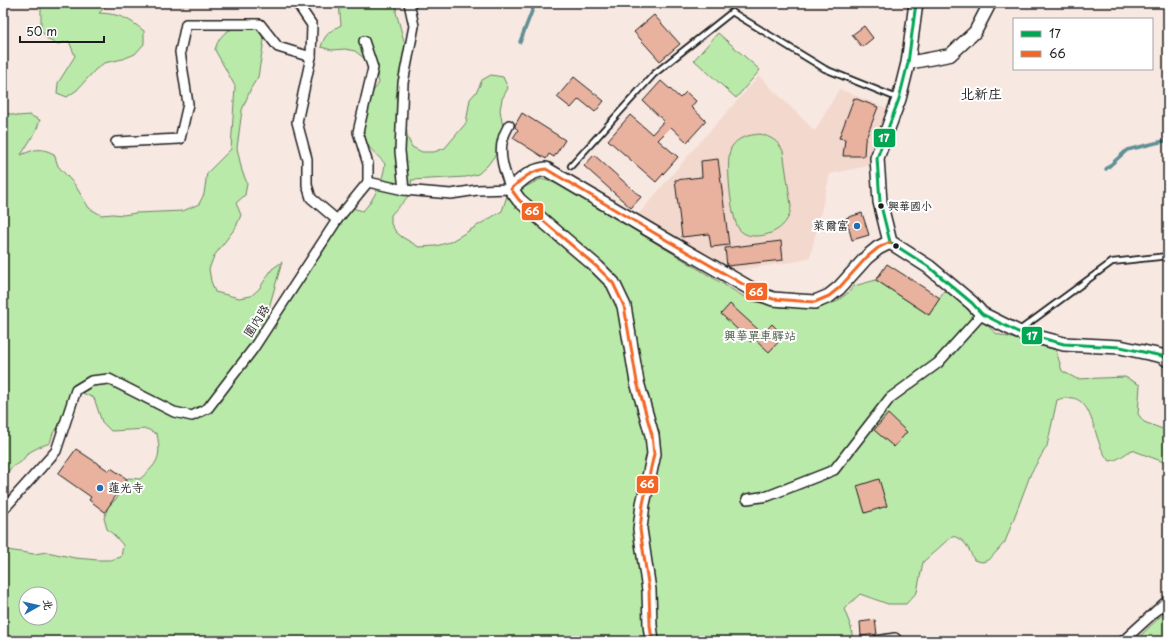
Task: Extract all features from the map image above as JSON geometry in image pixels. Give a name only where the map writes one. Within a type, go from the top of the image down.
[{"type":"main road","points":[[916,3],[908,62],[899,99],[877,158],[880,202],[890,242],[929,267],[972,303],[982,314],[1018,332],[1064,344],[1120,347],[1162,356],[1168,360]]},
{"type":"main road","points":[[652,641],[649,590],[640,529],[643,504],[654,454],[652,435],[637,382],[624,306],[613,283],[597,267],[519,200],[510,189],[522,178],[535,171],[546,168],[687,253],[760,294],[773,299],[815,302],[829,296],[839,288],[878,248],[890,242]]},
{"type":"street","points":[[297,3],[312,25],[311,57],[297,122],[308,159],[307,185],[311,198],[338,220]]},
{"type":"street","points":[[404,190],[400,151],[403,83],[414,26],[409,3]]},
{"type":"street","points":[[908,62],[950,55],[975,32],[990,3]]},
{"type":"street","points":[[116,142],[180,139],[188,104],[180,52],[186,24],[260,24],[278,47],[311,57]]},
{"type":"street","points":[[364,41],[373,68],[358,132],[368,164],[368,182],[404,190],[451,194],[477,190],[510,189],[504,174],[501,154],[502,140],[509,124]]},
{"type":"street","name":"圍內路","points":[[3,510],[56,451],[76,390],[91,381],[109,379],[174,412],[192,416],[208,408],[253,349],[338,220],[368,182]]},
{"type":"street","points":[[746,499],[768,496],[834,470],[890,398],[938,363],[982,314]]},
{"type":"street","points":[[1123,641],[1168,600]]},
{"type":"street","points":[[876,641],[895,638],[898,641]]},
{"type":"lane","points":[[571,166],[654,74],[732,12],[825,69],[899,99]]},
{"type":"lane","points":[[1018,332],[1112,262],[1168,256]]},
{"type":"shaded area","points":[[759,76],[815,131],[839,89],[889,109],[873,148],[872,165],[830,174],[810,257],[799,261],[733,271],[638,215],[692,151]]},
{"type":"green space","points":[[39,3],[109,3],[99,13],[113,14],[133,23],[144,31],[144,44],[135,54],[123,59],[104,63],[95,70],[77,90],[67,97],[57,93],[58,83],[75,56],[69,41],[58,44],[48,40],[41,30],[41,8]]},
{"type":"green space","name":"興華單車驛站","points":[[339,3],[397,3],[396,12],[407,52],[396,97],[399,110],[406,121],[407,136],[412,147],[422,152],[434,152],[445,148],[466,123],[470,99],[477,91],[482,80],[491,75],[503,77],[508,88],[502,99],[500,110],[504,134],[502,146],[487,166],[478,174],[466,177],[411,180],[408,195],[391,215],[391,224],[396,232],[419,247],[436,246],[450,242],[502,211],[507,196],[541,179],[559,184],[751,301],[781,307],[823,307],[823,304],[836,302],[854,286],[876,280],[929,315],[945,289],[997,334],[1056,350],[1062,371],[1077,379],[1125,377],[1140,385],[1138,414],[1144,422],[1168,431],[1168,465],[1132,450],[1119,458],[1110,461],[1099,443],[1087,408],[1080,401],[1070,398],[1057,400],[1047,446],[1031,473],[1005,542],[989,560],[982,562],[974,560],[964,542],[957,537],[952,536],[923,562],[917,592],[906,604],[888,604],[860,594],[844,609],[851,627],[853,641],[3,641],[3,552],[7,550],[34,554],[47,552],[75,558],[98,560],[110,560],[121,557],[123,545],[107,529],[104,518],[108,507],[117,498],[128,478],[140,479],[151,469],[157,460],[159,449],[157,434],[147,429],[111,431],[102,422],[94,398],[80,392],[69,413],[53,433],[50,443],[28,453],[21,462],[12,467],[3,478],[3,112],[18,116],[29,115],[40,120],[36,131],[21,155],[30,151],[38,150],[45,150],[54,154],[58,166],[75,185],[89,208],[101,215],[183,211],[199,204],[204,194],[207,173],[231,149],[235,86],[215,50],[218,42],[226,32],[237,28],[258,29],[264,40],[258,77],[251,88],[242,110],[237,148],[242,171],[247,183],[245,195],[236,203],[241,215],[236,227],[214,256],[209,269],[215,292],[239,298],[251,296],[259,289],[272,269],[282,262],[270,304],[267,321],[275,329],[278,319],[333,236],[337,214],[341,205],[363,211],[375,195],[384,170],[385,164],[371,150],[366,140],[363,128],[366,104],[379,83],[376,68],[355,51],[345,49],[332,50],[321,47],[328,33],[341,25]]},
{"type":"green space","points":[[718,33],[760,70],[736,98],[694,60]]},
{"type":"green space","points":[[760,134],[774,140],[783,151],[791,206],[790,213],[784,224],[774,232],[753,236],[742,232],[736,223],[731,202],[729,154],[731,148],[740,139]]},
{"type":"green space","points":[[1168,609],[1168,641],[1135,641]]},
{"type":"building","points":[[654,15],[680,44],[660,61],[634,32]]},
{"type":"building","points":[[864,26],[873,38],[862,47],[852,35]]},
{"type":"building","points":[[574,77],[604,101],[595,112],[579,99],[571,108],[557,97]]},
{"type":"building","points":[[661,81],[680,98],[686,92],[696,101],[691,107],[706,121],[687,142],[671,127],[658,140],[678,157],[656,182],[608,140],[630,115],[652,134],[664,121],[643,101]]},
{"type":"building","points":[[854,98],[878,107],[865,141],[864,156],[843,156],[845,139],[839,138]]},
{"type":"building","points":[[522,113],[565,140],[554,157],[549,154],[546,159],[513,138],[518,130],[515,125]]},
{"type":"building","points":[[594,155],[641,197],[631,208],[584,166]]},
{"type":"building","points":[[718,159],[729,245],[711,247],[709,234],[682,237],[675,180],[702,177],[701,161]]},
{"type":"building","name":"萊爾富","points":[[862,213],[869,235],[852,240],[846,218]]},
{"type":"building","points":[[781,241],[783,260],[727,266],[725,248]]},
{"type":"building","points":[[887,264],[940,298],[929,315],[876,280]]},
{"type":"building","points":[[730,304],[763,334],[772,324],[784,336],[769,352],[754,338],[751,342],[721,314]]},
{"type":"building","points":[[888,414],[907,432],[894,447],[874,430]]},
{"type":"building","name":"蓮光寺","points":[[76,449],[109,471],[111,468],[127,479],[105,512],[89,500],[91,497],[58,474]]},
{"type":"building","points":[[879,479],[887,506],[865,513],[857,486]]},
{"type":"building","points":[[875,620],[877,634],[861,636],[860,622]]},
{"type":"waterway","points":[[520,42],[535,3]]},
{"type":"waterway","points":[[1106,169],[1127,150],[1168,140]]},
{"type":"transit line","name":"17","points":[[916,3],[908,63],[899,99],[877,158],[880,202],[890,242],[929,267],[972,303],[982,314],[1018,332],[1064,344],[1120,347],[1162,356],[1168,360]]},
{"type":"transit line","name":"66","points":[[652,641],[649,590],[640,529],[643,504],[654,454],[652,435],[637,382],[624,306],[613,283],[597,267],[519,200],[511,189],[531,174],[546,169],[760,294],[773,299],[815,302],[829,296],[839,288],[867,257],[878,248],[890,242]]},
{"type":"place","name":"興華國小","points":[[881,206]]},
{"type":"place","name":"萊爾富","points":[[857,226]]},
{"type":"place","name":"蓮光寺","points":[[100,488]]},
{"type":"district","name":"北新庄","points":[[981,94]]}]
